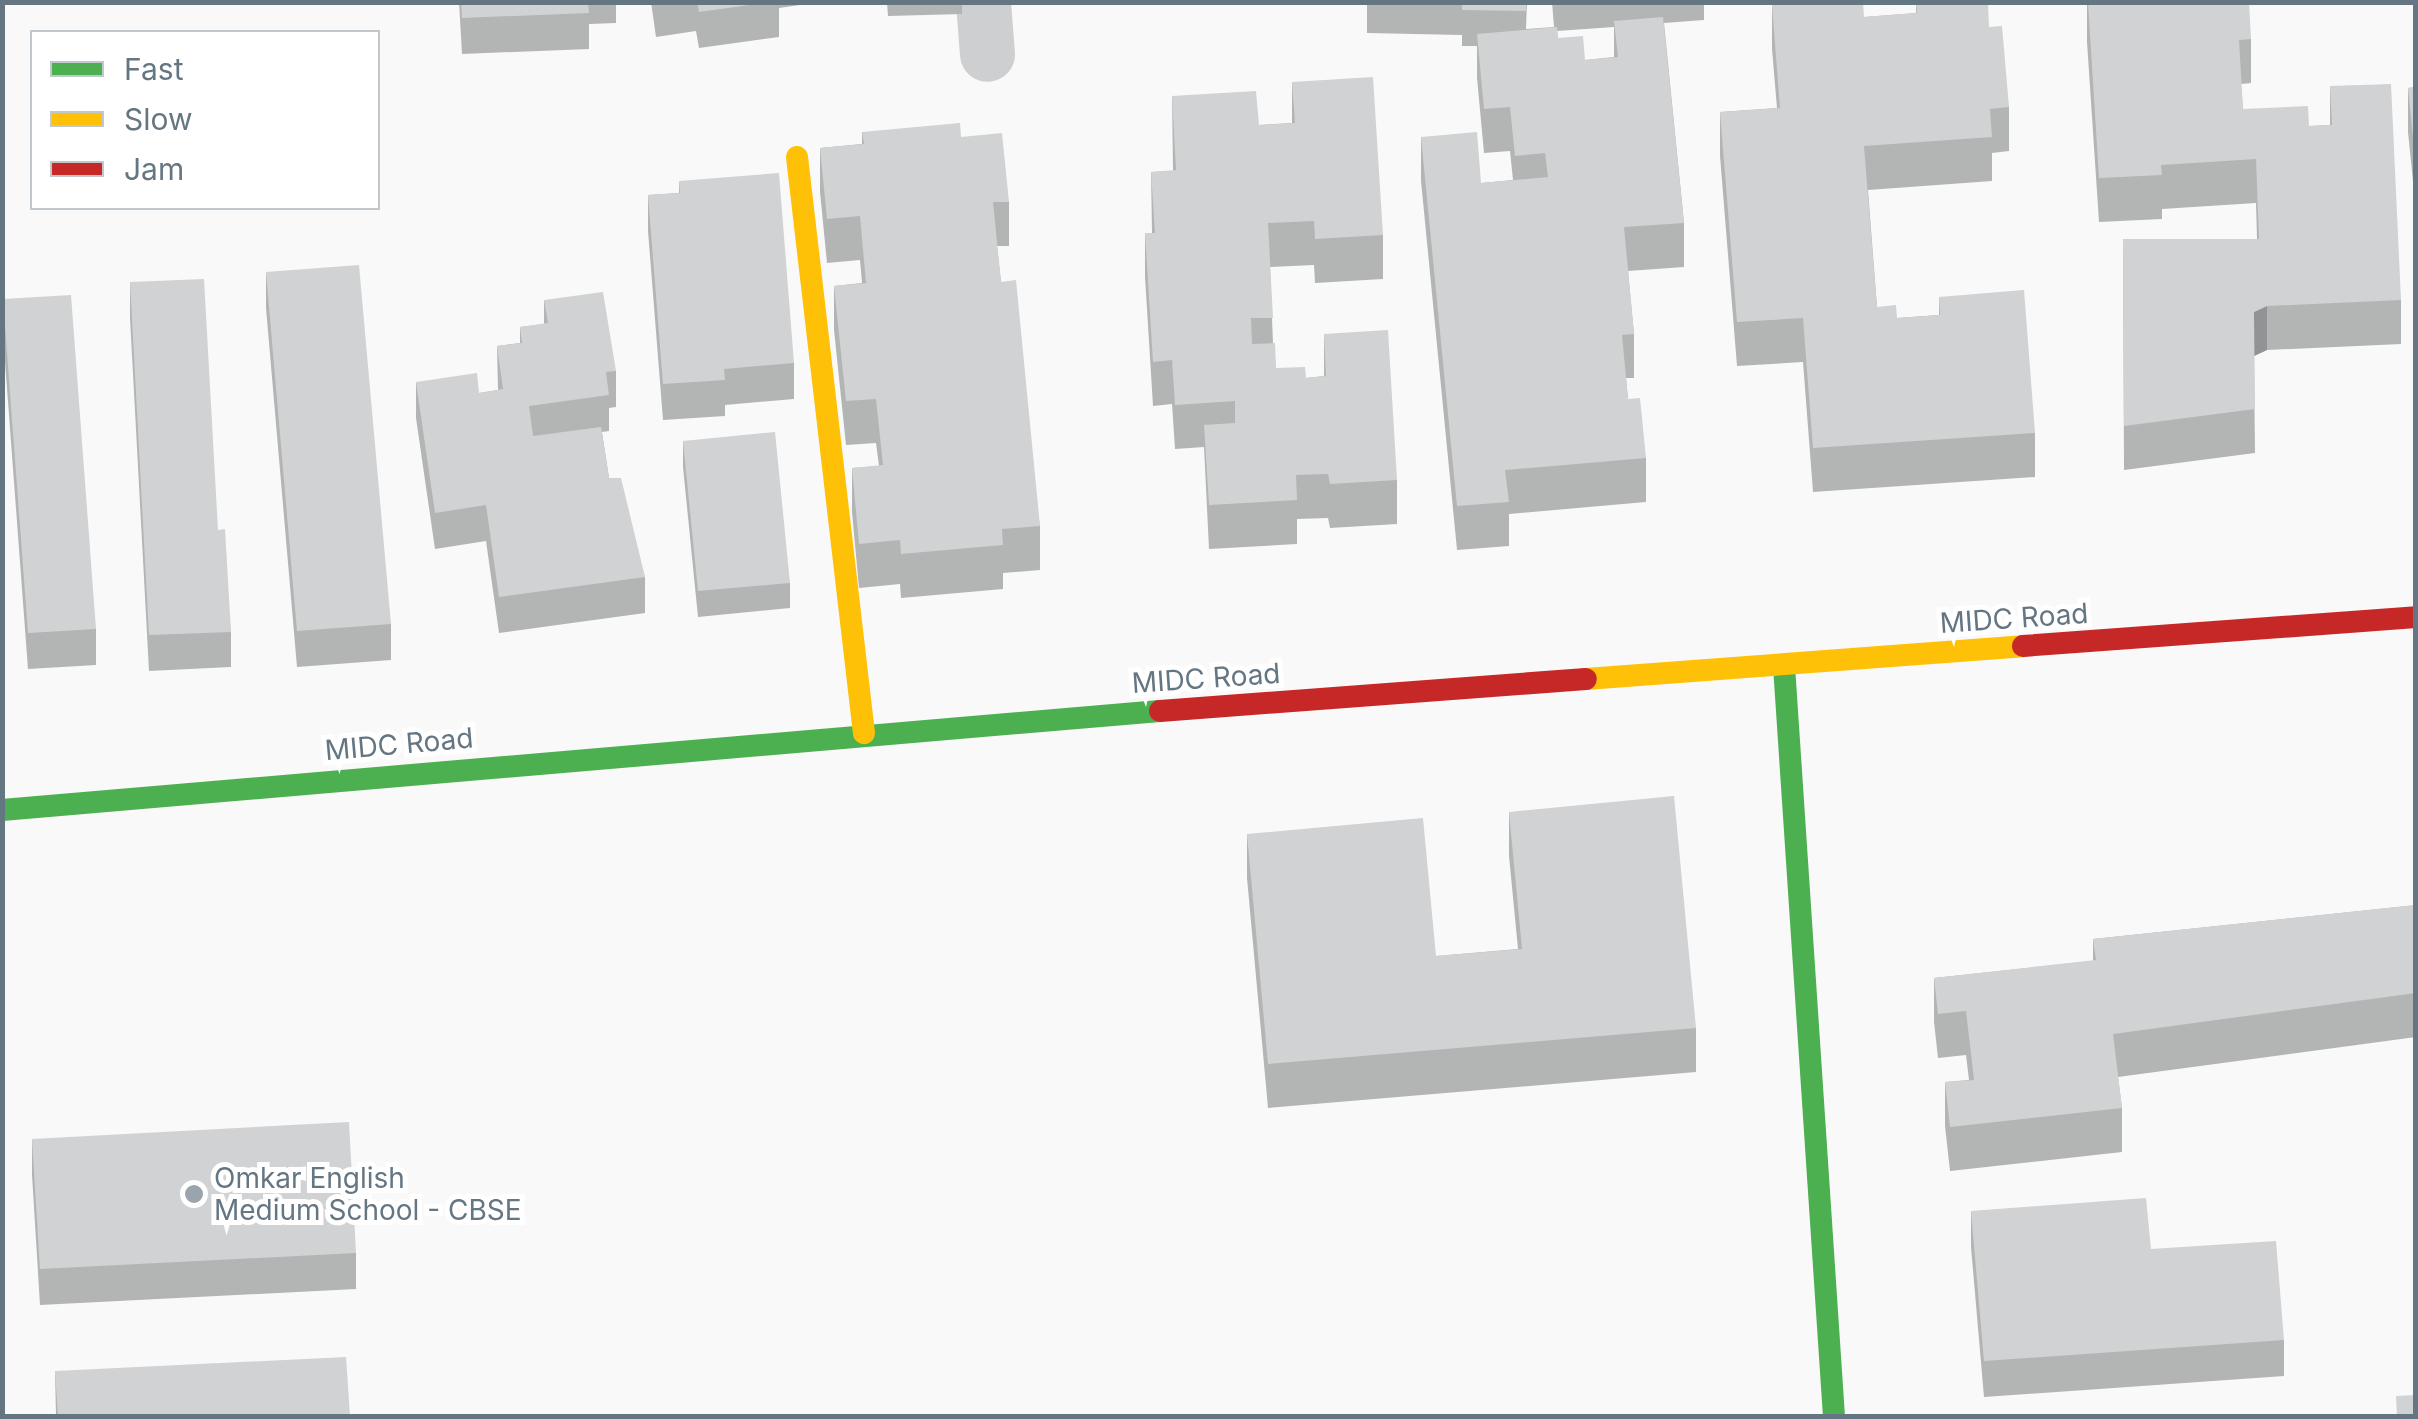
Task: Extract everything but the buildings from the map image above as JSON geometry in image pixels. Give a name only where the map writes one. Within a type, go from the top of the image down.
[{"type":"street","points":[[798,157],[864,732]]},
{"type":"street","name":"MIDC Road","points":[[2,810],[864,732],[2416,617]]},
{"type":"street","points":[[1784,666],[1834,1416]]},
{"type":"traffic: fast","points":[[1784,666],[1834,1416]]},
{"type":"traffic: fast","points":[[2,810],[1160,711]]},
{"type":"traffic: slow","points":[[797,157],[864,733]]},
{"type":"traffic: slow","points":[[1586,679],[2023,646]]},
{"type":"traffic: jam","points":[[2023,646],[2416,617]]},
{"type":"traffic: jam","points":[[1160,711],[1586,679]]},
{"type":"place","name":"Omkar English Medium School - CBSE","points":[[194,1194]]}]
